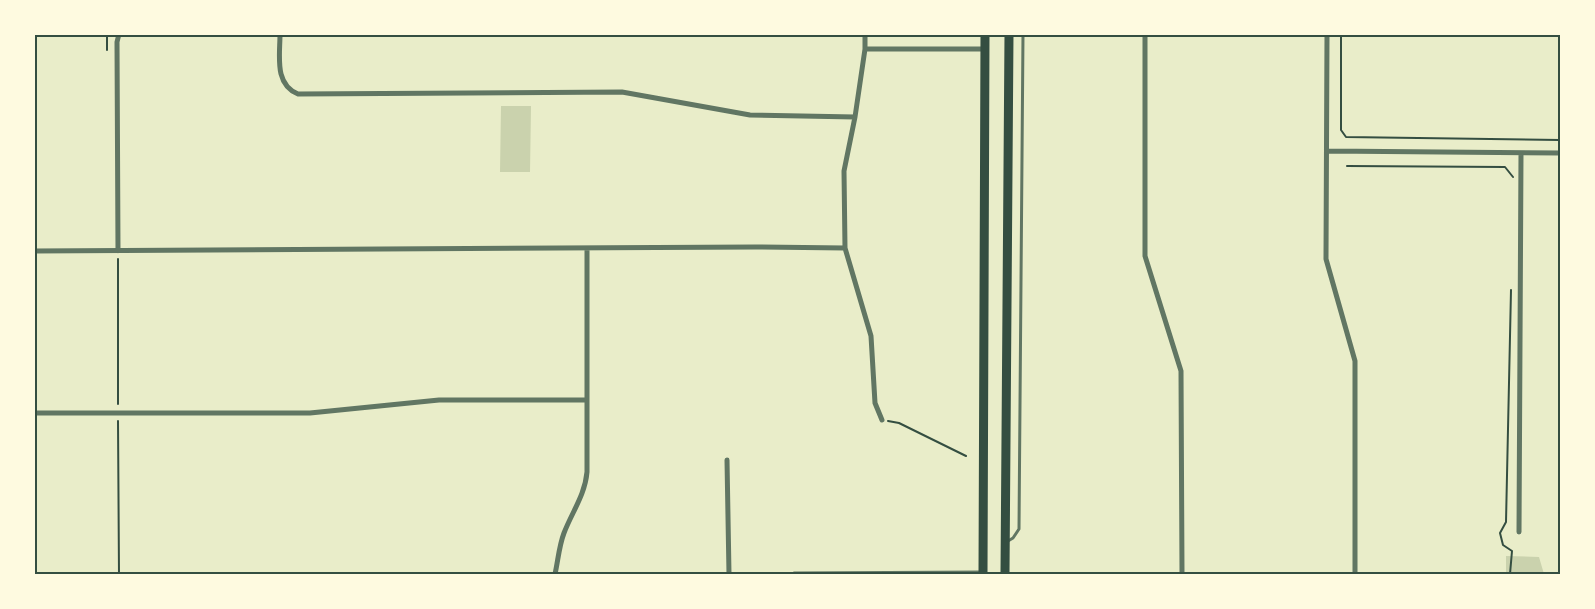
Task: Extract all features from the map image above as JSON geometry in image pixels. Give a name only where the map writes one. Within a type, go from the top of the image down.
[{"type":"highway","points":[[983,574],[985,34]]},
{"type":"highway","points":[[1005,574],[1009,34]]},
{"type":"street","points":[[118,251],[119,34]]},
{"type":"street","points":[[280,34],[280,74],[290,91],[298,94],[622,92],[750,115],[855,117]]},
{"type":"street","points":[[865,34],[855,117],[844,171],[845,248],[871,336],[874,403],[882,420]]},
{"type":"street","points":[[1145,34],[1145,256],[1181,371],[1182,574]]},
{"type":"street","points":[[1327,34],[1326,259],[1355,361],[1355,574]]},
{"type":"street","points":[[865,49],[985,50]]},
{"type":"street","points":[[1328,151],[1560,153]]},
{"type":"street","points":[[1519,532],[1521,153]]},
{"type":"street","points":[[34,251],[845,248]]},
{"type":"street","points":[[555,574],[564,534],[586,483],[587,249]]},
{"type":"street","points":[[34,413],[310,413],[439,400],[586,400]]},
{"type":"street","points":[[727,460],[729,574]]},
{"type":"street","points":[[794,574],[983,574]]},
{"type":"lane","points":[[1005,543],[1013,538],[1019,529],[1023,34]]},
{"type":"path","points":[[1341,34],[1341,130],[1346,137],[1560,140]]},
{"type":"path","points":[[1347,166],[1505,167],[1513,176],[1513,188]]},
{"type":"path","points":[[1510,574],[1512,552],[1503,545],[1500,533],[1506,522],[1511,283]]},
{"type":"path","points":[[882,420],[899,423],[966,456]]},
{"type":"green space","points":[[501,106],[531,106],[530,172],[500,172]]},
{"type":"green space","points":[[1506,556],[1539,557],[1544,574],[1506,574]]}]
